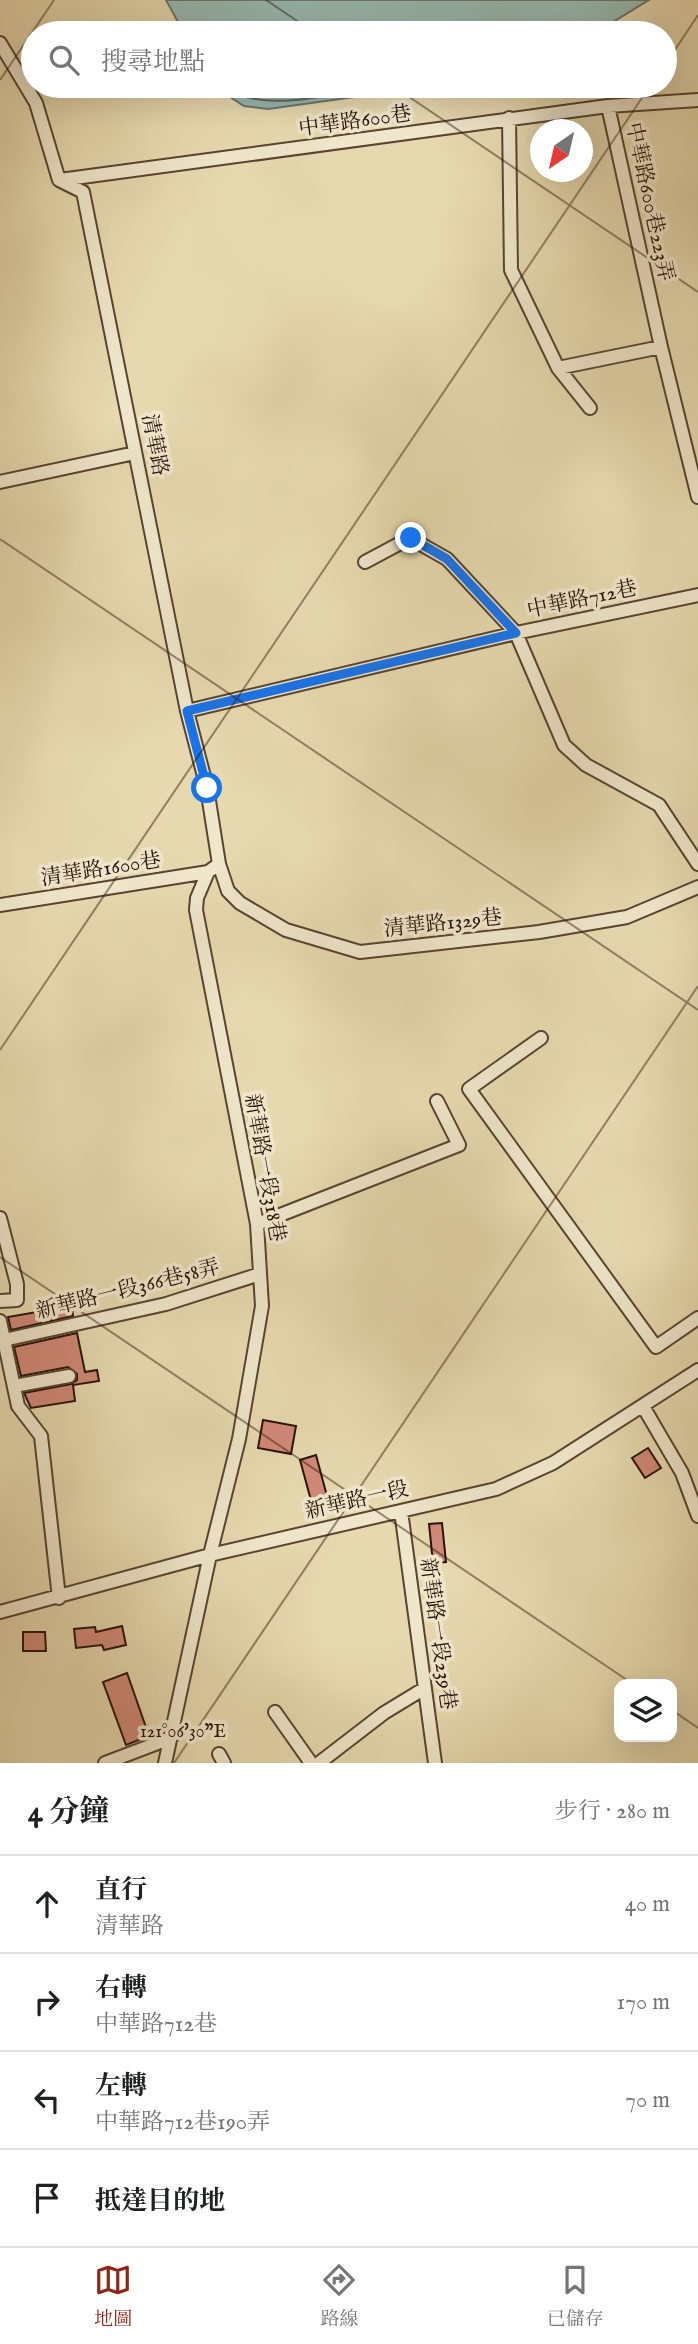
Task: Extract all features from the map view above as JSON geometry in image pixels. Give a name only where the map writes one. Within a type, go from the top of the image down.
[{"type":"street","points":[[1,47],[21,79]]},
{"type":"street","points":[[33,98],[59,180]]},
{"type":"street","name":"中華路600巷","points":[[59,180],[414,134],[509,118],[608,106],[698,100]]},
{"type":"street","name":"中華路600巷223弄","points":[[608,106],[661,347],[698,497]]},
{"type":"street","points":[[509,118],[510,270],[558,368],[590,408]]},
{"type":"street","name":"清華路","points":[[59,180],[83,192],[187,711],[207,788],[219,864]]},
{"type":"street","points":[[558,368],[661,347]]},
{"type":"street","points":[[0,482],[135,453]]},
{"type":"street","points":[[365,562],[411,538],[447,559],[516,633],[564,746],[586,765],[659,805],[698,864]]},
{"type":"street","name":"中華路712巷","points":[[187,711],[516,633],[698,595]]},
{"type":"street","points":[[208,873],[219,864]]},
{"type":"street","name":"清華路1329巷","points":[[219,864],[228,891],[240,903],[286,930],[360,952],[539,932],[627,917],[698,887]]},
{"type":"street","name":"清華路1600巷","points":[[0,905],[208,873]]},
{"type":"street","name":"新華路一段318巷","points":[[165,1763],[210,1555],[239,1439],[262,1306],[257,1224],[197,910],[197,898],[208,873]]},
{"type":"street","points":[[541,1038],[469,1089],[656,1347],[698,1318]]},
{"type":"street","points":[[257,1224],[459,1145],[437,1101]]},
{"type":"street","points":[[0,1218],[17,1284],[17,1300],[0,1301]]},
{"type":"street","name":"新華路一段366巷58弄","points":[[4,1340],[166,1304],[260,1274]]},
{"type":"street","points":[[0,1321],[18,1406],[41,1436],[59,1598]]},
{"type":"street","name":"新華路一段","points":[[0,1612],[210,1555],[496,1489],[552,1463],[644,1408],[698,1370]]},
{"type":"street","points":[[14,1386],[69,1376]]},
{"type":"street","points":[[644,1408],[682,1473],[698,1516]]},
{"type":"street","name":"新華路一段239巷","points":[[401,1511],[435,1763]]},
{"type":"street","points":[[319,1763],[384,1713],[425,1688]]},
{"type":"street","points":[[275,1712],[311,1763]]},
{"type":"street","points":[[105,1763],[171,1738]]},
{"type":"water","points":[[166,0],[649,0],[615,21],[177,21]]},
{"type":"water","points":[[232,98],[347,98],[268,109],[244,106]]},
{"type":"building","points":[[72,1306],[73,1316],[11,1330],[8,1317]]},
{"type":"building","points":[[77,1333],[85,1372],[97,1370],[99,1381],[73,1385],[75,1401],[31,1408],[24,1393],[71,1384],[77,1380],[77,1374],[68,1367],[21,1376],[14,1347]]},
{"type":"building","points":[[263,1420],[296,1426],[291,1454],[258,1448]]},
{"type":"building","points":[[648,1448],[661,1468],[645,1478],[632,1458]]},
{"type":"building","points":[[316,1455],[331,1511],[315,1515],[300,1460]]},
{"type":"building","points":[[442,1523],[446,1562],[433,1563],[429,1524]]},
{"type":"building","points":[[122,1626],[126,1645],[104,1650],[102,1645],[76,1648],[74,1629],[95,1627],[96,1632]]},
{"type":"building","points":[[23,1632],[45,1632],[46,1651],[23,1651]]},
{"type":"building","points":[[127,1673],[149,1736],[126,1745],[103,1682]]},
{"type":"route","points":[[207,788],[187,711],[516,633],[447,559],[411,538]]}]
